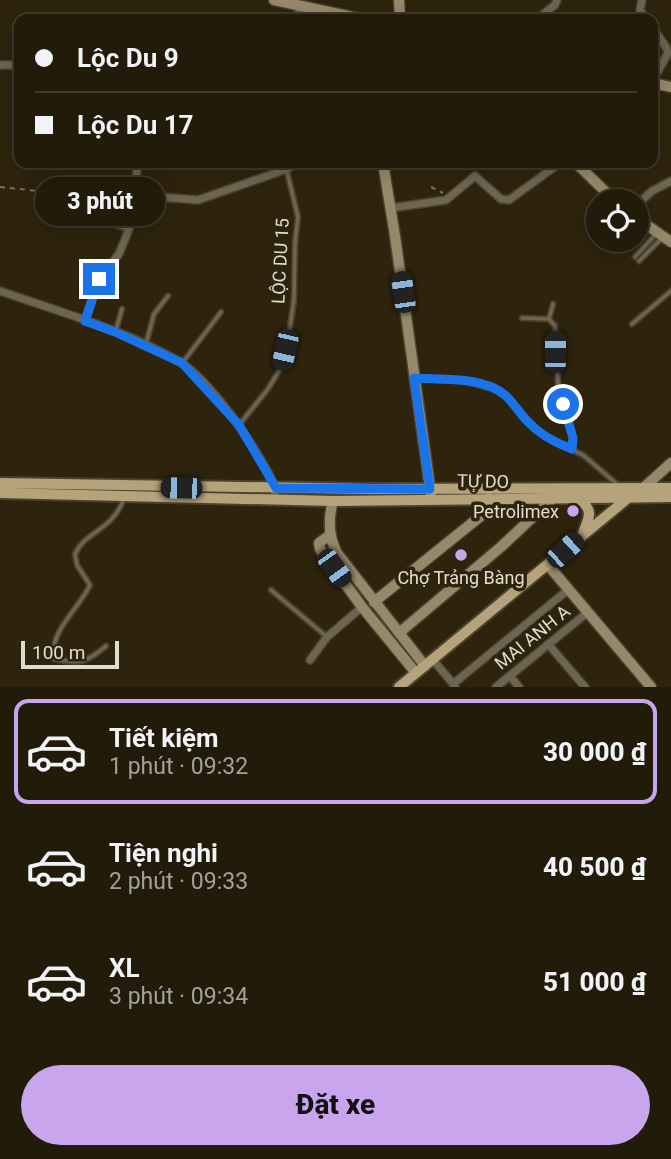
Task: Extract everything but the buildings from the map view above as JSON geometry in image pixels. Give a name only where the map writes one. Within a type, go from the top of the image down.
[{"type":"main road","name":"TỰ DO","points":[[0,484],[276,488],[552,499],[625,493],[643,488],[671,488]]},
{"type":"main road","name":"TỰ DO","points":[[0,493],[333,501],[431,494],[625,493],[671,497]]},
{"type":"main road","points":[[399,687],[548,565],[625,493]]},
{"type":"main road","points":[[577,497],[588,505],[589,511],[582,535]]},
{"type":"street","points":[[274,0],[339,14]]},
{"type":"street","points":[[543,14],[557,0]]},
{"type":"street","points":[[297,14],[303,6]]},
{"type":"street","points":[[658,35],[668,53],[658,72]]},
{"type":"street","points":[[85,321],[99,279],[119,254],[129,229],[138,168]]},
{"type":"street","points":[[135,195],[198,200],[281,168]]},
{"type":"street","points":[[384,168],[431,494]]},
{"type":"street","points":[[391,208],[441,202],[475,176],[505,201],[553,168]]},
{"type":"street","points":[[581,168],[603,189]]},
{"type":"street","points":[[649,194],[671,181]]},
{"type":"street","points":[[649,226],[664,237]]},
{"type":"street","points":[[0,291],[115,332],[182,363],[239,425],[276,488],[275,500]]},
{"type":"street","points":[[643,488],[671,463]]},
{"type":"street","points":[[374,602],[482,515],[489,498]]},
{"type":"street","points":[[399,633],[502,546],[552,499]]},
{"type":"street","points":[[333,501],[329,525],[337,553],[425,666]]},
{"type":"street","points":[[330,535],[319,543],[320,549],[362,607],[425,666],[454,685],[569,589]]},
{"type":"street","points":[[548,565],[645,684]]},
{"type":"street","points":[[310,660],[327,637],[362,607]]},
{"type":"street","name":"MAI ANH A","points":[[496,687],[588,612]]},
{"type":"street","points":[[548,644],[585,687]]},
{"type":"street","points":[[510,676],[519,687]]},
{"type":"lane","name":"LỘC DU 15","points":[[239,425],[268,389],[282,366],[289,334],[299,217],[287,168]]},
{"type":"lane","points":[[118,213],[118,226],[129,229]]},
{"type":"lane","points":[[637,259],[664,237]]},
{"type":"lane","points":[[632,324],[671,291]]},
{"type":"lane","points":[[145,346],[154,314],[168,296]]},
{"type":"lane","points":[[549,319],[553,304]]},
{"type":"lane","points":[[115,332],[122,309]]},
{"type":"lane","points":[[182,363],[221,312]]},
{"type":"lane","points":[[522,318],[549,319]]},
{"type":"lane","points":[[549,319],[555,327],[558,384],[573,438],[572,449]]},
{"type":"lane","points":[[414,378],[464,381],[494,389],[504,395],[530,424],[601,470],[625,493]]},
{"type":"lane","points":[[106,646],[89,660],[79,662],[54,659],[54,648],[60,631],[90,584],[77,565],[75,554],[80,545],[114,518],[124,496]]},
{"type":"lane","points":[[271,590],[327,637]]},
{"type":"path","points":[[468,168],[475,176]]},
{"type":"path","points":[[0,187],[38,191],[76,184],[137,180]]},
{"type":"path","points":[[431,187],[449,198]]},
{"type":"place","name":"Petrolimex","points":[[573,511]]},
{"type":"place","name":"Chợ Trảng Bàng","points":[[461,555]]},
{"type":"route","points":[[99,279],[85,321],[182,363],[239,425],[276,488],[430,489],[414,378],[464,381],[494,389],[504,395],[530,424],[551,440],[572,449],[571,427],[563,404]]}]
